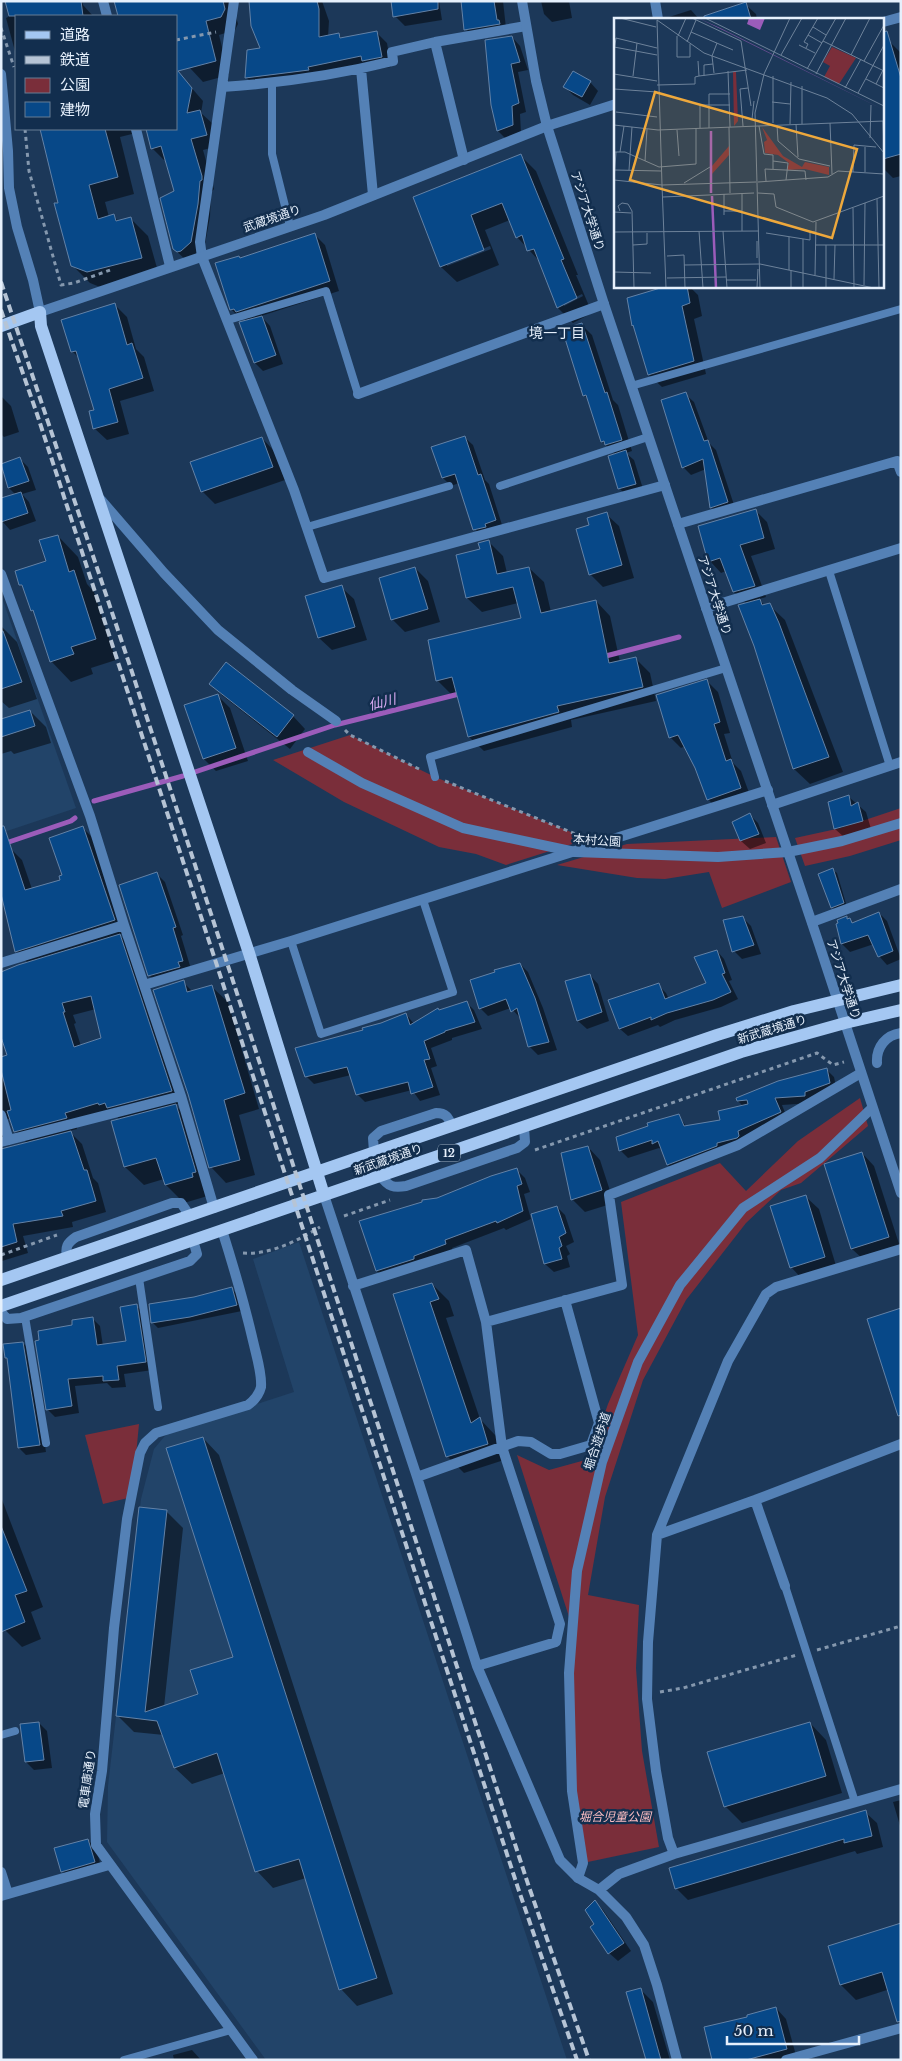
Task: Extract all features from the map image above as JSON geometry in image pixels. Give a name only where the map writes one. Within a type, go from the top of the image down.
[{"type":"main road","name":"武蔵境通り","points":[[1,326],[40,312]]},
{"type":"main road","points":[[40,312],[41,326],[249,953],[324,1195]]},
{"type":"main road","name":"新武蔵境通り","points":[[1,1280],[717,1035],[837,1000],[901,985]]},
{"type":"main road","name":"新武蔵境通り","points":[[1,1306],[779,1040],[844,1022],[901,1010]]},
{"type":"street","points":[[103,1],[107,15]]},
{"type":"street","points":[[234,1],[200,242],[202,256],[294,490],[324,578],[665,485]]},
{"type":"street","name":"アジア大学通り","points":[[522,1],[536,81],[547,126],[631,386],[768,790],[901,1193]]},
{"type":"street","points":[[655,1],[658,18]]},
{"type":"street","points":[[884,22],[901,17]]},
{"type":"street","points":[[222,87],[272,83],[361,69],[392,61],[392,52],[435,42],[526,26]]},
{"type":"street","points":[[435,42],[464,160]]},
{"type":"street","points":[[361,69],[374,195]]},
{"type":"street","points":[[1,74],[8,151],[9,188],[18,227],[34,280],[40,312]]},
{"type":"street","name":"武蔵境通り","points":[[40,312],[170,266],[324,215],[547,126],[614,105]]},
{"type":"street","points":[[136,130],[170,266]]},
{"type":"street","points":[[358,394],[604,304]]},
{"type":"street","points":[[678,524],[897,461],[901,472]]},
{"type":"street","points":[[98,496],[164,573],[218,630],[292,690],[336,721]]},
{"type":"street","points":[[706,608],[901,548]]},
{"type":"street","points":[[1,574],[90,816],[124,926],[182,1096],[214,1208]]},
{"type":"street","name":"本村公園","points":[[308,752],[362,783],[463,828],[575,852],[718,857],[788,852],[842,842],[901,823]]},
{"type":"street","points":[[772,805],[901,762]]},
{"type":"street","points":[[144,985],[423,900],[768,790]]},
{"type":"street","points":[[812,922],[901,889]]},
{"type":"street","points":[[1,964],[124,926]]},
{"type":"street","points":[[877,1063],[876,1055],[882,1044],[891,1034],[901,1033]]},
{"type":"street","points":[[486,1322],[622,1285],[608,1195],[738,1146],[861,1073]]},
{"type":"street","points":[[1,1115],[5,1141],[182,1096]]},
{"type":"street","name":"堀合遊歩道","points":[[578,1878],[583,1863],[572,1791],[568,1673],[577,1571],[602,1462],[638,1362],[680,1286],[743,1208],[820,1158],[872,1108]]},
{"type":"street","points":[[374,1152],[373,1138],[381,1131],[436,1113],[443,1113],[449,1118],[452,1126]]},
{"type":"street","points":[[381,1176],[386,1184],[397,1188],[517,1148],[525,1142],[524,1127]]},
{"type":"street","points":[[324,1195],[417,1477],[476,1666],[560,1860],[578,1878],[599,1890],[626,1917],[644,1945],[677,2060]]},
{"type":"street","points":[[68,1258],[66,1250],[68,1243],[76,1237],[172,1203],[180,1203],[190,1216]]},
{"type":"street","name":"電車庫通り","points":[[222,1230],[242,1292],[260,1377],[260,1393],[248,1405],[156,1433],[145,1443],[140,1453],[127,1519],[114,1628],[102,1771],[95,1814],[96,1845],[253,2060]]},
{"type":"street","points":[[1,1312],[7,1319],[25,1317],[194,1258],[197,1254],[193,1240]]},
{"type":"street","points":[[674,1854],[668,1838],[656,1771],[648,1694],[648,1642],[657,1535],[728,1361],[766,1294],[776,1288],[901,1249]]},
{"type":"street","points":[[353,1286],[466,1250],[486,1322],[502,1447],[560,1624],[556,1642],[476,1666]]},
{"type":"street","points":[[417,1477],[518,1441],[531,1442],[541,1450],[551,1454],[560,1454],[591,1445],[599,1423],[565,1300]]},
{"type":"street","points":[[657,1535],[901,1444]]},
{"type":"street","points":[[755,1500],[785,1586]]},
{"type":"street","points":[[599,1890],[619,1874],[674,1854],[901,1789]]},
{"type":"street","points":[[1,1872],[5,1895],[109,1865]]},
{"type":"street","points":[[786,2060],[901,2028]]},
{"type":"lane","points":[[272,83],[272,154],[290,226]]},
{"type":"lane","points":[[228,320],[326,290],[358,394]]},
{"type":"lane","points":[[631,386],[901,309]]},
{"type":"lane","points":[[500,486],[648,437]]},
{"type":"lane","points":[[307,527],[449,486]]},
{"type":"lane","points":[[829,571],[890,766]]},
{"type":"lane","points":[[436,777],[430,758],[726,668]]},
{"type":"lane","points":[[291,941],[321,1034],[452,992],[423,900]]},
{"type":"lane","points":[[139,1278],[158,1407]]},
{"type":"lane","points":[[25,1317],[46,1443]]},
{"type":"lane","points":[[785,1586],[855,1802]]},
{"type":"lane","points":[[1,1735],[14,1731]]},
{"type":"lane","points":[[124,2060],[231,2030]]},
{"type":"path","points":[[1,28],[15,72]]},
{"type":"path","points":[[178,40],[229,29]]},
{"type":"path","points":[[25,130],[28,171],[61,285],[74,283],[113,269]]},
{"type":"path","points":[[350,735],[436,777],[579,836]]},
{"type":"path","points":[[528,1152],[817,1053],[833,1065],[856,1059]]},
{"type":"path","points":[[238,1252],[257,1254],[296,1241],[332,1220],[397,1197]]},
{"type":"path","points":[[648,1694],[683,1688],[901,1626]]},
{"type":"shaded area","points":[[1,595],[76,808],[1,833]]},
{"type":"shaded area","points":[[299,1242],[567,2060],[266,2060],[107,1842],[108,1786],[141,1499],[154,1449],[170,1432],[294,1392],[253,1259]]},
{"type":"green space","points":[[350,735],[435,777],[588,839],[506,865],[476,854],[439,847],[344,802],[273,760]]},
{"type":"green space","points":[[901,808],[901,840],[850,856],[805,866],[795,838],[841,828]]},
{"type":"green space","points":[[776,837],[791,882],[722,908],[709,872],[665,879],[637,878],[557,865],[627,844]]},
{"type":"green space","name":"堀合児童公園","points":[[860,1098],[868,1126],[801,1183],[781,1190],[746,1223],[686,1300],[643,1380],[605,1497],[588,1595],[639,1605],[636,1668],[642,1751],[659,1847],[583,1863],[572,1791],[572,1626],[517,1455],[549,1470],[589,1459],[608,1404],[638,1335],[621,1202],[720,1163],[746,1191],[798,1141]]},
{"type":"green space","points":[[139,1424],[132,1497],[103,1504],[85,1435]]},
{"type":"building","points":[[5,1],[81,1],[83,15],[15,15],[9,16]]},
{"type":"building","points":[[114,1],[223,1],[225,9],[221,17],[206,21],[216,61],[178,71],[178,15],[118,15]]},
{"type":"building","points":[[249,1],[317,1],[319,9],[319,37],[339,33],[340,38],[377,31],[382,57],[362,61],[361,56],[308,67],[309,70],[245,78],[247,50],[260,48],[251,26]]},
{"type":"building","points":[[391,1],[438,1],[438,9],[393,17]]},
{"type":"building","points":[[461,1],[494,1],[497,20],[499,20],[500,24],[464,30]]},
{"type":"building","points":[[746,2],[751,18],[704,18],[704,16]]},
{"type":"building","points":[[887,31],[901,78],[901,154],[884,159],[884,32]]},
{"type":"building","points":[[512,36],[520,62],[511,64],[519,103],[512,106],[513,125],[497,131],[491,105],[485,40]]},
{"type":"building","points":[[178,71],[192,88],[187,113],[200,110],[207,135],[191,139],[202,180],[200,181],[191,242],[181,251],[177,252],[173,249],[160,198],[174,191],[161,146],[151,149],[146,130],[178,130]]},
{"type":"building","points":[[573,71],[591,81],[582,97],[563,87]]},
{"type":"building","points":[[40,130],[105,130],[118,177],[89,185],[98,219],[114,214],[116,221],[131,217],[142,258],[87,272],[71,266],[54,203],[58,203]]},
{"type":"building","points":[[521,154],[564,259],[561,260],[577,298],[557,308],[534,249],[527,251],[522,235],[516,238],[502,203],[471,215],[484,250],[440,267],[413,197]]},
{"type":"building","points":[[315,233],[330,281],[236,312],[234,309],[230,310],[215,263],[239,256],[240,258]]},
{"type":"building","points":[[660,288],[687,288],[690,303],[682,306],[694,361],[648,375],[632,326],[627,298]]},
{"type":"building","points":[[115,303],[127,345],[132,343],[143,378],[109,389],[118,422],[93,429],[89,411],[94,410],[76,351],[71,352],[61,320]]},
{"type":"building","points":[[262,316],[276,355],[254,363],[239,322]]},
{"type":"building","points":[[582,323],[622,440],[605,445],[604,441],[601,442],[586,395],[583,396],[562,329]]},
{"type":"building","points":[[686,392],[704,441],[708,440],[728,502],[710,508],[703,459],[682,468],[661,400]]},
{"type":"building","points":[[465,436],[478,475],[481,474],[496,520],[485,524],[486,527],[473,530],[455,474],[442,478],[431,447]]},
{"type":"building","points":[[262,437],[273,467],[201,492],[190,462]]},
{"type":"building","points":[[626,450],[636,484],[618,489],[608,456]]},
{"type":"building","points":[[20,457],[29,481],[8,488],[1,464]]},
{"type":"building","points":[[21,492],[28,513],[1,522],[1,498]]},
{"type":"building","points":[[756,509],[764,538],[740,545],[755,586],[733,592],[720,558],[708,562],[698,526]]},
{"type":"building","points":[[607,512],[622,565],[589,575],[576,529],[589,525],[587,518]]},
{"type":"building","points":[[58,535],[69,572],[74,570],[96,639],[71,647],[74,654],[50,662],[33,610],[31,611],[15,571],[46,561],[39,540]]},
{"type":"building","points":[[489,540],[497,574],[529,567],[541,613],[596,600],[609,663],[636,657],[643,687],[557,706],[559,712],[468,737],[452,677],[436,681],[428,640],[521,618],[513,587],[466,598],[456,555],[480,549],[478,543]]},
{"type":"building","points":[[415,567],[428,609],[391,620],[379,578]]},
{"type":"building","points":[[342,585],[355,627],[318,638],[305,596]]},
{"type":"building","points":[[760,599],[762,605],[770,603],[779,623],[829,757],[793,769],[754,646],[738,605]]},
{"type":"building","points":[[1,631],[3,631],[22,682],[1,689]]},
{"type":"building","points":[[226,662],[294,715],[277,737],[209,684]]},
{"type":"building","points":[[707,679],[720,722],[714,724],[726,761],[731,759],[741,788],[707,800],[695,768],[678,735],[669,738],[656,695]]},
{"type":"building","points":[[218,694],[236,748],[203,759],[184,705]]},
{"type":"building","points":[[30,710],[35,726],[1,737],[1,719]]},
{"type":"building","points":[[849,795],[851,806],[858,802],[863,821],[834,829],[828,802]]},
{"type":"building","points":[[750,813],[759,834],[740,841],[732,822]]},
{"type":"building","points":[[1,826],[4,826],[25,890],[60,880],[59,876],[62,875],[49,838],[83,826],[115,920],[15,952],[1,894]]},
{"type":"building","points":[[833,868],[844,903],[831,908],[818,874]]},
{"type":"building","points":[[157,872],[176,927],[173,928],[183,961],[178,962],[180,967],[148,976],[119,885]]},
{"type":"building","points":[[879,912],[893,951],[878,957],[868,935],[841,944],[836,924],[838,923],[837,920],[847,916],[847,919],[850,918],[852,923]]},
{"type":"building","points":[[743,916],[754,945],[732,952],[723,920]]},
{"type":"building","points":[[120,934],[172,1091],[107,1108],[105,1103],[99,1105],[98,1103],[65,1113],[67,1118],[14,1132],[7,1111],[11,1110],[1,1070],[1,1057],[7,1055],[1,1037],[1,972]],"holes":[[[91,996],[101,1038],[74,1047],[62,1003]]]},
{"type":"building","points":[[717,950],[725,973],[722,974],[731,992],[713,1000],[667,1013],[651,1020],[651,1017],[619,1029],[608,1000],[659,983],[665,999],[706,983],[694,957]]},
{"type":"building","points":[[520,963],[535,998],[549,1042],[528,1047],[517,1008],[511,1012],[506,999],[479,1009],[470,980],[495,972],[494,970]]},
{"type":"building","points":[[590,974],[602,1012],[577,1021],[565,981]]},
{"type":"building","points":[[184,980],[187,992],[212,985],[245,1093],[224,1100],[240,1160],[209,1168],[188,1094],[153,990]]},
{"type":"building","points":[[467,1001],[475,1022],[445,1031],[424,1041],[430,1059],[424,1060],[433,1087],[411,1094],[408,1082],[356,1095],[347,1067],[305,1077],[295,1048],[363,1030],[362,1028],[406,1013],[410,1025],[438,1008],[439,1010]]},
{"type":"building","points":[[827,1068],[830,1083],[805,1092],[805,1096],[775,1098],[781,1112],[738,1131],[739,1136],[737,1138],[717,1143],[717,1146],[667,1165],[658,1141],[652,1144],[652,1140],[619,1151],[616,1137],[648,1126],[647,1123],[679,1114],[684,1126],[720,1120],[718,1111],[748,1104],[747,1100],[737,1101],[736,1098],[778,1081]]},
{"type":"building","points":[[176,1104],[196,1172],[192,1173],[193,1177],[165,1185],[156,1158],[124,1167],[111,1121]]},
{"type":"building","points":[[71,1131],[84,1170],[87,1170],[96,1201],[61,1211],[63,1216],[13,1224],[17,1242],[1,1247],[1,1149]]},
{"type":"building","points":[[588,1146],[602,1190],[571,1200],[561,1153]]},
{"type":"building","points":[[862,1152],[889,1237],[851,1249],[824,1164]]},
{"type":"building","points":[[517,1168],[522,1184],[517,1186],[523,1211],[497,1223],[496,1221],[445,1240],[446,1244],[414,1256],[414,1259],[376,1271],[359,1221],[422,1202],[422,1200],[437,1198],[491,1176]]},
{"type":"building","points":[[806,1195],[825,1257],[790,1268],[770,1206]]},
{"type":"building","points":[[557,1206],[566,1233],[559,1237],[562,1246],[559,1248],[562,1259],[544,1264],[531,1214]]},
{"type":"building","points":[[432,1283],[439,1299],[430,1302],[471,1423],[480,1417],[488,1444],[446,1457],[393,1294]]},
{"type":"building","points":[[232,1287],[237,1305],[190,1317],[151,1323],[149,1304],[194,1297]]},
{"type":"building","points":[[137,1304],[146,1362],[117,1366],[119,1380],[103,1381],[103,1376],[68,1379],[72,1406],[46,1410],[35,1341],[39,1340],[38,1331],[72,1325],[72,1320],[93,1317],[97,1345],[126,1341],[120,1307]]},
{"type":"building","points":[[901,1308],[901,1415],[898,1416],[867,1319]]},
{"type":"building","points":[[23,1342],[40,1445],[18,1448],[7,1358],[5,1358],[3,1344]]},
{"type":"building","points":[[203,1437],[377,1978],[339,1990],[299,1859],[255,1872],[217,1753],[174,1768],[157,1721],[116,1716],[139,1507],[167,1510],[145,1712],[198,1694],[190,1670],[233,1657],[166,1448]]},
{"type":"building","points":[[1,1526],[27,1591],[15,1595],[25,1622],[1,1632]]},
{"type":"building","points":[[39,1722],[44,1760],[25,1762],[20,1724]]},
{"type":"building","points":[[810,1722],[826,1776],[724,1807],[707,1752]]},
{"type":"building","points":[[866,1810],[872,1836],[844,1843],[844,1839],[675,1889],[669,1868]]},
{"type":"building","points":[[88,1839],[95,1862],[61,1872],[54,1848]]},
{"type":"building","points":[[595,1900],[624,1943],[608,1954],[590,1927],[594,1924],[585,1910]]},
{"type":"building","points":[[901,1923],[901,2021],[897,2022],[882,1972],[840,1985],[828,1946]]},
{"type":"building","points":[[641,1988],[661,2060],[646,2060],[626,1992]]},
{"type":"building","points":[[776,2007],[787,2049],[746,2060],[712,2060],[704,2027],[747,2017],[747,2015]]},
{"type":"waterway","name":"仙川","points":[[602,657],[679,637]]},
{"type":"waterway","name":"仙川","points":[[94,801],[183,776],[335,725],[463,693]]},
{"type":"waterway","name":"仙川","points":[[3,844],[75,818]]},
{"type":"railway","points":[[1,282],[131,669],[528,1884],[589,2060]]},
{"type":"railway","points":[[1,310],[37,414],[518,1888],[577,2060]]},
{"type":"district","name":"境一丁目","points":[[557,333]]}]
